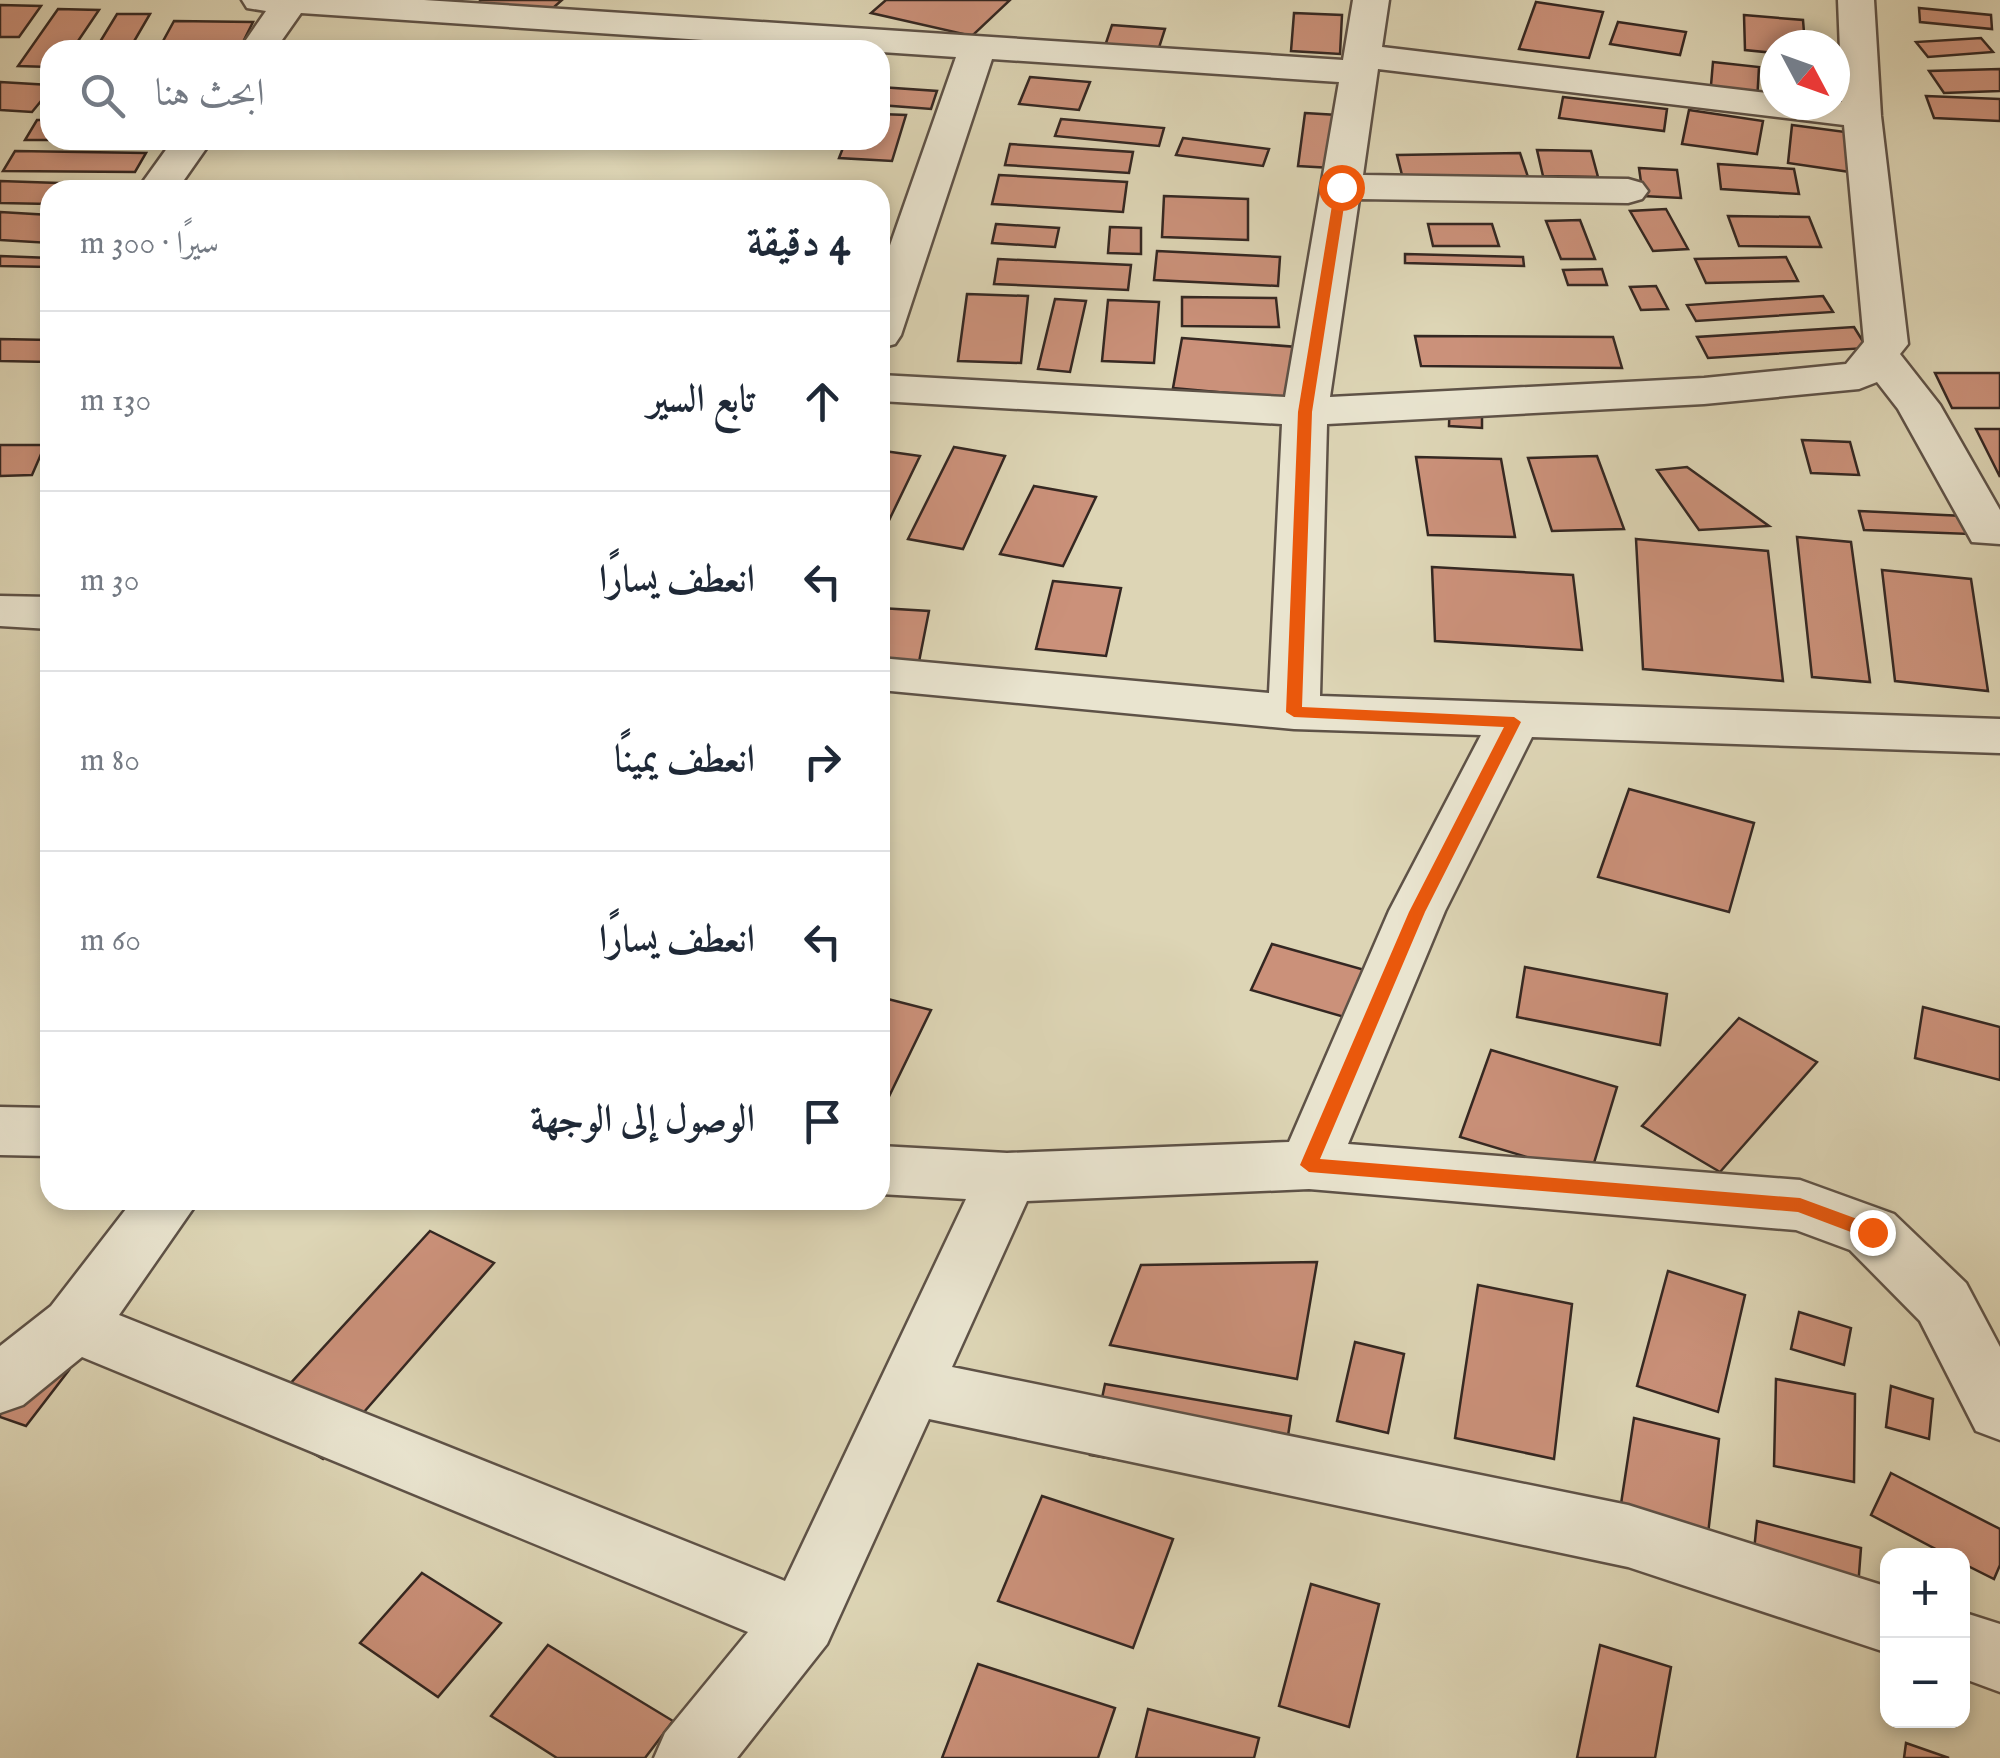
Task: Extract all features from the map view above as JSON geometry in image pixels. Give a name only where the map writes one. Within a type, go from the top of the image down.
[{"type":"street","points":[[1294,712],[1305,412],[1371,0]]},
{"type":"street","points":[[890,389],[1305,412],[1704,391],[1859,376],[1886,344],[1862,116],[1856,0]]},
{"type":"street","points":[[261,40],[276,1],[871,40]]},
{"type":"street","points":[[890,41],[1360,64],[1862,116]]},
{"type":"street","points":[[890,306],[978,47]]},
{"type":"street","points":[[164,180],[185,150]]},
{"type":"street","points":[[1341,187],[1628,190]]},
{"type":"street","points":[[1878,355],[1918,405],[1989,532]]},
{"type":"street","points":[[0,611],[40,612]]},
{"type":"street","points":[[890,675],[1294,712],[2000,736]]},
{"type":"street","points":[[1309,1165],[1417,912],[1514,722]]},
{"type":"street","points":[[0,1131],[40,1132]]},
{"type":"street","points":[[890,1171],[1007,1177],[1309,1165],[1800,1205],[1872,1232],[1943,1302],[2000,1411]]},
{"type":"street","points":[[691,1758],[802,1621],[1007,1177]]},
{"type":"street","points":[[0,1384],[74,1325],[160,1210]]},
{"type":"street","points":[[74,1325],[802,1621]]},
{"type":"street","points":[[910,1387],[1628,1536],[1880,1617]]},
{"type":"street","points":[[1970,1648],[2000,1658]]},
{"type":"building","points":[[481,0],[562,0],[545,15],[477,4]]},
{"type":"building","points":[[886,0],[1010,0],[972,36],[871,13]]},
{"type":"building","points":[[1536,2],[1603,12],[1589,58],[1519,49]]},
{"type":"building","points":[[0,5],[41,6],[19,37],[0,37]]},
{"type":"building","points":[[1919,8],[1991,15],[1992,29],[1920,22]]},
{"type":"building","points":[[58,9],[99,10],[79,40],[40,40],[40,67],[18,66]]},
{"type":"building","points":[[1294,13],[1342,15],[1340,54],[1291,51]]},
{"type":"building","points":[[117,14],[150,14],[135,40],[101,40]]},
{"type":"building","points":[[1744,15],[1803,20],[1804,30],[1760,30],[1760,52],[1745,50]]},
{"type":"building","points":[[174,21],[253,22],[244,40],[164,40]]},
{"type":"building","points":[[1618,22],[1686,32],[1680,55],[1610,44]]},
{"type":"building","points":[[1112,25],[1165,29],[1156,57],[1103,52]]},
{"type":"building","points":[[1981,38],[1993,52],[1928,57],[1916,42]]},
{"type":"building","points":[[1713,62],[1759,67],[1757,102],[1710,97]]},
{"type":"building","points":[[2000,69],[2000,91],[1944,93],[1929,71]]},
{"type":"building","points":[[1030,77],[1090,82],[1079,110],[1019,104]]},
{"type":"building","points":[[0,82],[40,84],[40,102],[32,112],[0,110]]},
{"type":"building","points":[[890,88],[937,91],[931,109],[890,106]]},
{"type":"building","points":[[1926,96],[2000,99],[2000,121],[1934,118]]},
{"type":"building","points":[[1563,97],[1667,109],[1664,131],[1559,118]]},
{"type":"building","points":[[1689,110],[1763,121],[1757,154],[1682,144]]},
{"type":"building","points":[[1305,113],[1354,116],[1349,169],[1298,166]]},
{"type":"building","points":[[890,114],[906,115],[892,161],[839,158],[842,150],[890,150]]},
{"type":"building","points":[[1061,119],[1164,128],[1159,146],[1055,136]]},
{"type":"building","points":[[37,120],[40,120],[40,140],[25,140]]},
{"type":"building","points":[[1792,125],[1853,133],[1850,172],[1788,163]]},
{"type":"building","points":[[1183,138],[1269,149],[1263,166],[1176,155]]},
{"type":"building","points":[[1010,144],[1133,152],[1129,173],[1005,165]]},
{"type":"building","points":[[1537,150],[1591,151],[1598,177],[1543,176]]},
{"type":"building","points":[[15,151],[146,153],[135,172],[3,171]]},
{"type":"building","points":[[1520,153],[1528,177],[1403,179],[1397,155]]},
{"type":"building","points":[[1718,164],[1794,169],[1799,194],[1721,189]]},
{"type":"building","points":[[1639,168],[1677,170],[1681,198],[1643,196]]},
{"type":"building","points":[[999,175],[1127,182],[1123,212],[992,204]]},
{"type":"building","points":[[0,181],[40,182],[40,204],[0,203]]},
{"type":"building","points":[[1164,196],[1248,199],[1248,240],[1162,237]]},
{"type":"building","points":[[1666,209],[1688,249],[1653,251],[1630,211]]},
{"type":"building","points":[[0,212],[40,214],[40,242],[0,240]]},
{"type":"building","points":[[1728,216],[1809,217],[1821,247],[1739,246]]},
{"type":"building","points":[[1580,220],[1595,259],[1561,259],[1546,221]]},
{"type":"building","points":[[996,224],[1059,228],[1055,247],[992,243]]},
{"type":"building","points":[[1428,224],[1492,224],[1499,246],[1433,246]]},
{"type":"building","points":[[1110,227],[1141,228],[1141,254],[1108,253]]},
{"type":"building","points":[[1157,251],[1280,257],[1278,286],[1154,280]]},
{"type":"building","points":[[1405,254],[1523,257],[1524,266],[1405,263]]},
{"type":"building","points":[[0,256],[40,258],[40,267],[0,266]]},
{"type":"building","points":[[1786,257],[1798,281],[1706,283],[1695,259]]},
{"type":"building","points":[[998,259],[1131,265],[1128,290],[994,284]]},
{"type":"building","points":[[1602,269],[1607,285],[1568,285],[1563,270]]},
{"type":"building","points":[[1656,286],[1668,309],[1641,310],[1630,287]]},
{"type":"building","points":[[967,294],[1028,296],[1021,363],[958,361]]},
{"type":"building","points":[[1823,296],[1833,312],[1696,321],[1687,305]]},
{"type":"building","points":[[1182,297],[1276,298],[1279,327],[1182,326]]},
{"type":"building","points":[[1055,299],[1086,301],[1070,372],[1038,369]]},
{"type":"building","points":[[1108,300],[1159,302],[1154,363],[1102,361]]},
{"type":"building","points":[[1854,327],[1867,348],[1708,358],[1697,337]]},
{"type":"building","points":[[1415,336],[1613,337],[1622,368],[1421,366]]},
{"type":"building","points":[[1182,338],[1310,348],[1304,400],[1173,388]]},
{"type":"building","points":[[0,339],[40,340],[40,362],[0,361]]},
{"type":"building","points":[[1935,373],[2000,373],[2000,408],[1952,408]]},
{"type":"building","points":[[1450,396],[1482,399],[1482,428],[1449,426]]},
{"type":"building","points":[[1976,429],[2000,429],[2000,477]]},
{"type":"building","points":[[1802,440],[1850,442],[1859,475],[1811,473]]},
{"type":"building","points":[[0,445],[40,445],[32,475],[0,476]]},
{"type":"building","points":[[954,447],[1005,456],[963,549],[908,539]]},
{"type":"building","points":[[890,452],[920,456],[890,518]]},
{"type":"building","points":[[1597,456],[1624,529],[1552,531],[1528,458]]},
{"type":"building","points":[[1416,457],[1501,459],[1515,537],[1428,535]]},
{"type":"building","points":[[1687,467],[1769,526],[1699,530],[1657,470]]},
{"type":"building","points":[[1034,486],[1096,497],[1063,566],[1000,554]]},
{"type":"building","points":[[1859,511],[1964,516],[1970,534],[1864,530]]},
{"type":"building","points":[[1797,537],[1851,542],[1870,682],[1812,677]]},
{"type":"building","points":[[1636,539],[1768,551],[1783,681],[1643,669]]},
{"type":"building","points":[[1432,567],[1573,575],[1582,650],[1435,641]]},
{"type":"building","points":[[1882,570],[1971,579],[1988,691],[1895,681]]},
{"type":"building","points":[[1053,581],[1121,588],[1106,656],[1036,649]]},
{"type":"building","points":[[890,609],[929,611],[917,672],[890,671]]},
{"type":"building","points":[[1629,789],[1754,823],[1729,912],[1598,877]]},
{"type":"building","points":[[1272,944],[1404,981],[1386,1029],[1251,990]]},
{"type":"building","points":[[1525,967],[1667,994],[1660,1045],[1517,1017]]},
{"type":"building","points":[[890,1000],[931,1010],[890,1094]]},
{"type":"building","points":[[1923,1007],[2000,1027],[2000,1080],[1915,1058]]},
{"type":"building","points":[[1739,1018],[1817,1062],[1720,1172],[1642,1126]]},
{"type":"building","points":[[1491,1050],[1617,1087],[1590,1176],[1460,1137]]},
{"type":"building","points":[[430,1231],[494,1263],[323,1459],[256,1421]]},
{"type":"building","points":[[1317,1262],[1297,1379],[1110,1345],[1141,1265]]},
{"type":"building","points":[[1668,1271],[1745,1295],[1718,1412],[1637,1386]]},
{"type":"building","points":[[1478,1285],[1572,1304],[1554,1459],[1455,1438]]},
{"type":"building","points":[[1799,1312],[1851,1328],[1844,1365],[1791,1349]]},
{"type":"building","points":[[1355,1342],[1404,1354],[1388,1433],[1337,1421]]},
{"type":"building","points":[[0,1346],[69,1370],[26,1426],[0,1417]]},
{"type":"building","points":[[1776,1379],[1855,1394],[1854,1482],[1774,1466]]},
{"type":"building","points":[[1105,1384],[1291,1416],[1280,1488],[1090,1455]]},
{"type":"building","points":[[1891,1386],[1933,1399],[1929,1439],[1886,1427]]},
{"type":"building","points":[[1634,1418],[1719,1439],[1705,1560],[1616,1537]]},
{"type":"building","points":[[1891,1473],[2000,1529],[2000,1565],[1994,1579],[1970,1567],[1970,1548],[1934,1548],[1871,1515]]},
{"type":"building","points":[[1042,1496],[1173,1539],[1133,1648],[998,1601]]},
{"type":"building","points":[[1757,1521],[1861,1548],[1855,1627],[1749,1600]]},
{"type":"building","points":[[422,1573],[501,1623],[438,1697],[360,1643]]},
{"type":"building","points":[[1311,1584],[1379,1604],[1349,1727],[1279,1706]]},
{"type":"building","points":[[548,1645],[673,1721],[645,1758],[557,1758],[491,1716]]},
{"type":"building","points":[[1600,1645],[1671,1667],[1655,1758],[1577,1758]]},
{"type":"building","points":[[978,1664],[1115,1708],[1098,1758],[942,1758]]},
{"type":"building","points":[[1148,1709],[1259,1738],[1254,1758],[1136,1758]]},
{"type":"building","points":[[1906,1743],[1949,1758],[1904,1758]]},
{"type":"route","points":[[1341,187],[1305,412],[1294,712],[1514,722],[1417,912],[1309,1165],[1800,1205],[1872,1232]]}]
